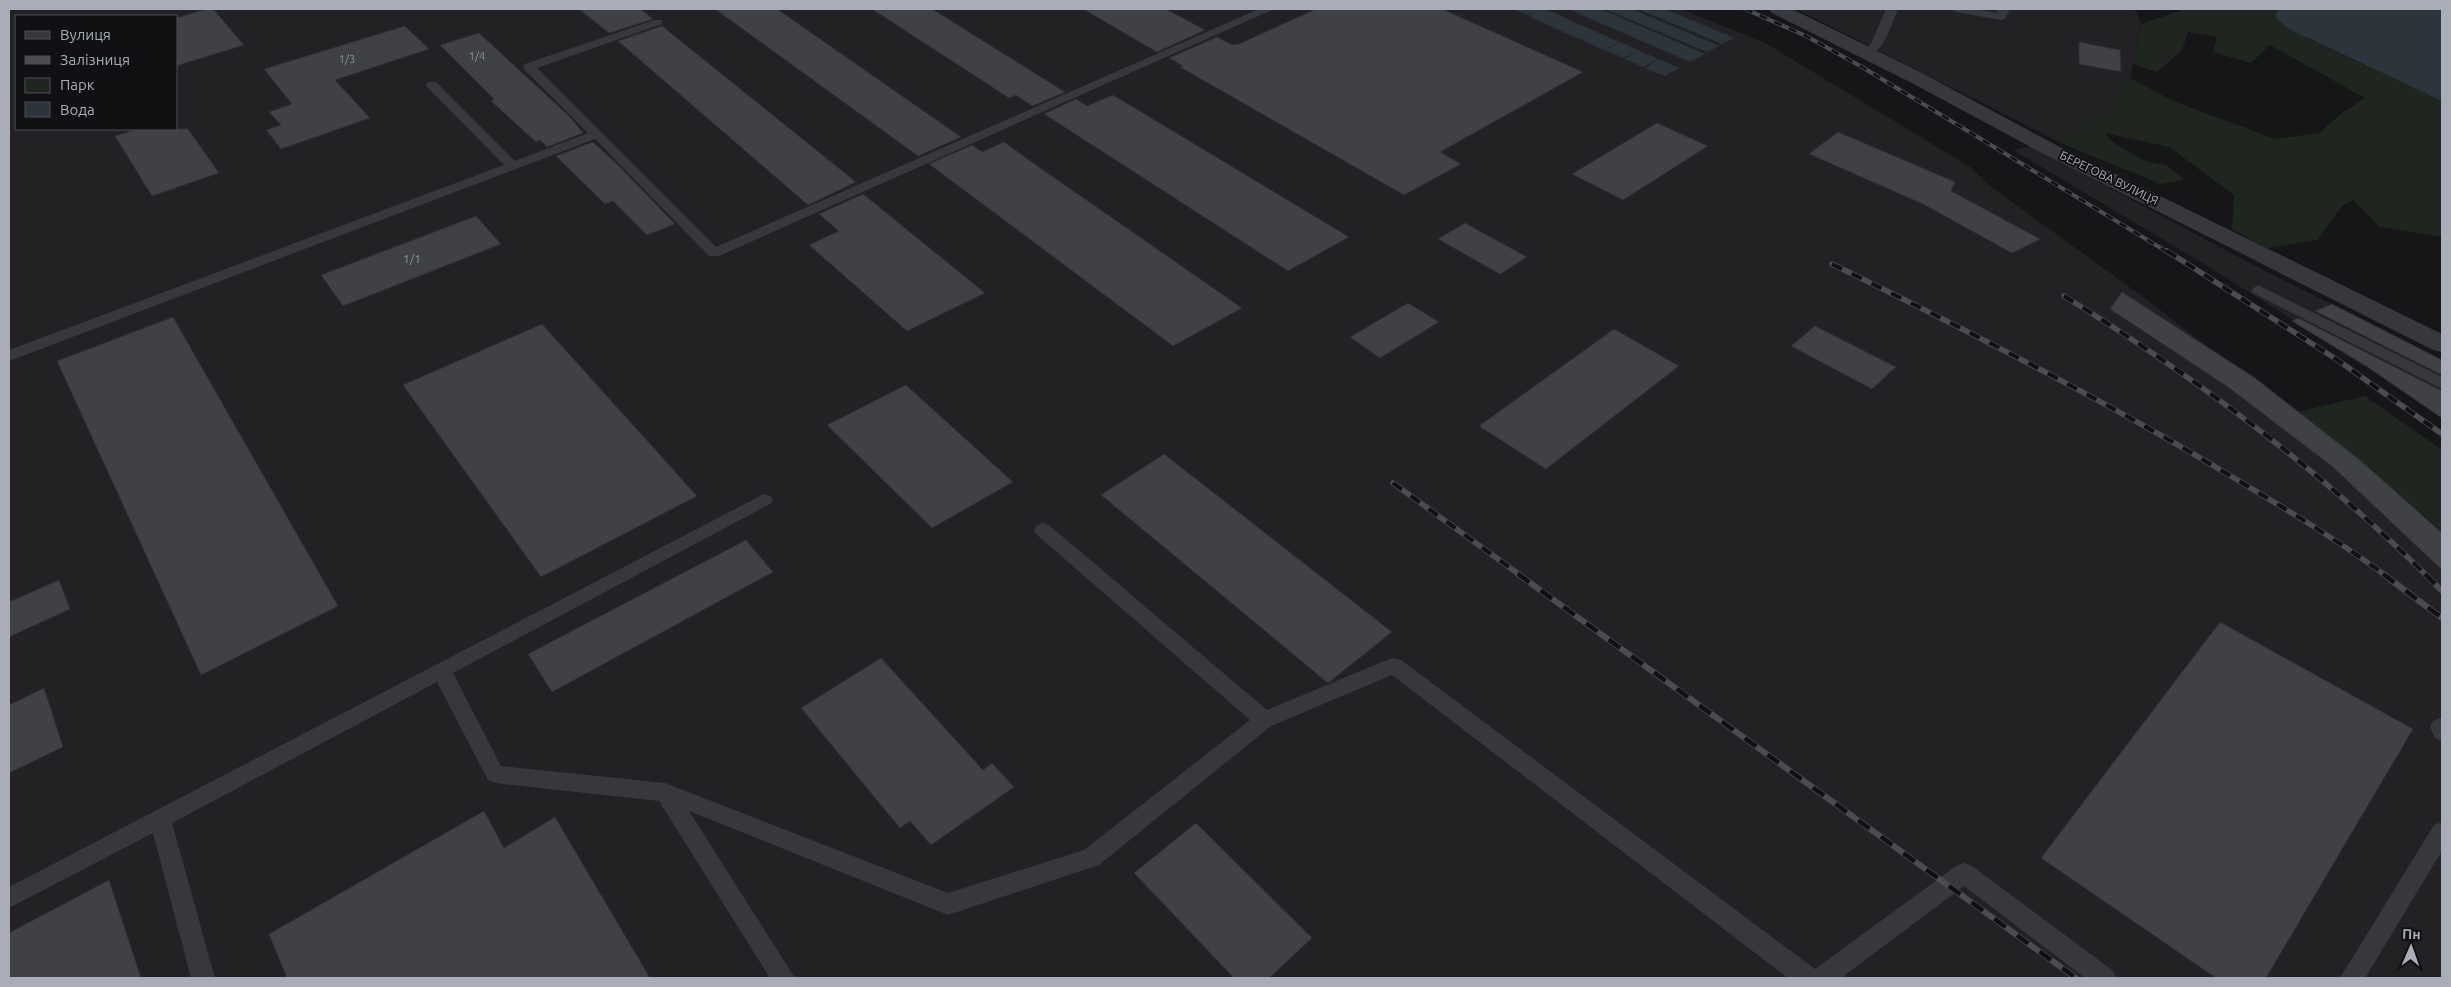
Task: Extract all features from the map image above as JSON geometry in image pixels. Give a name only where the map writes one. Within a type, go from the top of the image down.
[{"type":"street","name":"БЕРЕГОВА ВУЛИЦЯ","points":[[1778,9],[1865,52],[2049,149],[2442,344]]},
{"type":"lane","points":[[658,22],[529,66],[714,253],[1268,9]]},
{"type":"lane","points":[[1865,52],[1876,46],[1892,9]]},
{"type":"lane","points":[[1956,9],[2001,17],[2004,9]]},
{"type":"lane","points":[[432,85],[513,166]]},
{"type":"lane","points":[[9,356],[597,134]]},
{"type":"lane","points":[[2258,290],[2441,384]]},
{"type":"lane","points":[[9,898],[764,500]]},
{"type":"lane","points":[[1042,530],[1264,720]]},
{"type":"lane","points":[[441,670],[495,774],[665,792],[948,904],[1091,858],[1264,720],[1394,666],[1807,978]]},
{"type":"lane","points":[[2442,726],[2440,727],[2442,732]]},
{"type":"lane","points":[[665,792],[783,978]]},
{"type":"lane","points":[[160,818],[202,978]]},
{"type":"lane","points":[[2352,978],[2442,832]]},
{"type":"lane","points":[[1822,978],[1964,873],[2104,978]]},
{"type":"shaded area","points":[[9,9],[1681,9],[1767,44],[1970,167],[1990,186],[2146,299],[2442,530],[2442,978],[9,978]]},
{"type":"shaded area","points":[[1796,9],[2135,9],[2141,24],[2130,78],[2103,116],[2061,143]]},
{"type":"shaded area","points":[[2031,146],[2244,260],[2442,360],[2442,418],[2369,368],[2209,267],[2013,150]]},
{"type":"green space","points":[[2180,9],[2278,9],[2277,11],[2309,39],[2442,101],[2442,237],[2380,227],[2353,200],[2342,206],[2317,240],[2267,248],[2232,229],[2234,195],[2169,147],[2105,133],[2114,143],[2145,161],[2166,165],[2185,180],[2160,184],[2061,143],[2103,116],[2130,78],[2173,101],[2275,139],[2319,133],[2342,113],[2365,98],[2270,45],[2251,63],[2213,52],[2217,37],[2188,32],[2182,50],[2157,72],[2133,64],[2141,24],[2179,11]]},
{"type":"green space","points":[[2365,396],[2442,450],[2442,530],[2293,413]]},
{"type":"water","points":[[1513,9],[1545,9],[1619,42],[1604,50],[1528,16],[1537,11],[1527,15]]},
{"type":"water","points":[[1568,9],[1601,9],[1705,54],[1690,62]]},
{"type":"water","points":[[1605,9],[1632,9],[1719,46],[1707,52]]},
{"type":"water","points":[[1638,9],[1665,9],[1734,38],[1722,44]]},
{"type":"water","points":[[2278,9],[2442,9],[2442,101],[2289,29],[2275,17]]},
{"type":"water","points":[[1620,42],[1658,59],[1643,67],[1625,59],[1637,51],[1624,58],[1605,50]]},
{"type":"water","points":[[1659,59],[1679,68],[1665,76],[1645,68]]},
{"type":"building","points":[[213,9],[244,45],[178,65],[178,17]]},
{"type":"building","points":[[579,9],[640,9],[653,19],[609,33]]},
{"type":"building","points":[[715,9],[777,9],[961,137],[918,156]]},
{"type":"building","points":[[872,9],[932,9],[1065,92],[1032,106],[1016,95],[1009,98]]},
{"type":"building","points":[[1083,9],[1166,9],[1205,30],[1157,52]]},
{"type":"building","points":[[1316,9],[1442,9],[1583,72],[1440,152],[1461,164],[1404,195],[1180,67],[1183,66],[1169,58],[1217,37],[1232,45],[1239,44]]},
{"type":"building","points":[[405,26],[429,49],[335,80],[370,118],[281,149],[266,130],[281,125],[269,112],[292,104],[264,69]]},
{"type":"building","points":[[662,26],[856,182],[808,205],[618,41]]},
{"type":"building","points":[[479,33],[570,117],[583,133],[547,147],[540,140],[536,142],[491,101],[494,99],[440,45]]},
{"type":"building","points":[[2079,42],[2120,50],[2121,72],[2079,64]]},
{"type":"building","points":[[1113,95],[1349,237],[1288,271],[1044,114],[1076,99],[1087,106]]},
{"type":"building","points":[[1657,123],[1708,146],[1623,200],[1572,174]]},
{"type":"building","points":[[188,129],[219,173],[152,196],[115,136],[135,130]]},
{"type":"building","points":[[1838,132],[1955,182],[1951,191],[2040,239],[2012,253],[1923,204],[1809,154]]},
{"type":"building","points":[[593,142],[675,224],[647,235],[613,201],[605,204],[556,156]]},
{"type":"building","points":[[1004,142],[1242,308],[1173,346],[929,164],[972,145],[982,152]]},
{"type":"building","points":[[863,194],[985,293],[907,331],[809,245],[839,231],[819,214]]},
{"type":"building","points":[[476,216],[501,244],[343,306],[321,275]]},
{"type":"building","points":[[1465,223],[1527,257],[1500,274],[1438,239]]},
{"type":"building","points":[[2122,292],[2255,378],[2361,461],[2442,533],[2442,570],[2333,467],[2228,387],[2110,309]]},
{"type":"building","points":[[1408,303],[1439,322],[1380,358],[1350,337]]},
{"type":"building","points":[[2332,304],[2442,360],[2442,375],[2315,311]]},
{"type":"building","points":[[173,317],[338,606],[201,675],[57,361]]},
{"type":"building","points":[[2298,318],[2442,391],[2442,418],[2369,368],[2292,321]]},
{"type":"building","points":[[542,324],[697,496],[541,577],[403,385]]},
{"type":"building","points":[[1815,326],[1896,367],[1872,389],[1791,346]]},
{"type":"building","points":[[1614,329],[1679,366],[1546,469],[1479,426]]},
{"type":"building","points":[[906,385],[1013,482],[932,528],[827,425]]},
{"type":"building","points":[[1164,454],[1392,632],[1328,683],[1101,495]]},
{"type":"building","points":[[746,540],[773,572],[552,692],[528,654]]},
{"type":"building","points":[[59,580],[70,609],[9,637],[9,602]]},
{"type":"building","points":[[2220,622],[2413,729],[2266,978],[2216,978],[2041,858]]},
{"type":"building","points":[[881,658],[983,770],[992,763],[1014,787],[931,845],[910,821],[900,828],[801,708]]},
{"type":"building","points":[[44,688],[63,747],[9,773],[9,705]]},
{"type":"building","points":[[484,811],[504,848],[555,817],[650,978],[287,978],[269,934]]},
{"type":"building","points":[[1196,823],[1312,938],[1269,978],[1234,978],[1134,873]]},
{"type":"building","points":[[109,880],[141,978],[9,978],[9,933]]},
{"type":"railway","points":[[1745,9],[1806,36],[1862,67],[2169,253]]},
{"type":"railway","points":[[2167,251],[2336,359],[2442,434]]},
{"type":"railway","points":[[1832,264],[1983,339],[2132,419],[2288,511],[2347,548],[2385,575]]},
{"type":"railway","points":[[2064,296],[2207,391],[2253,425],[2342,497],[2426,575]]},
{"type":"railway","points":[[1393,483],[1520,575]]},
{"type":"railway","points":[[1518,574],[2076,978]]},
{"type":"railway","points":[[2383,574],[2442,618]]},
{"type":"railway","points":[[2426,575],[2442,591]]}]
